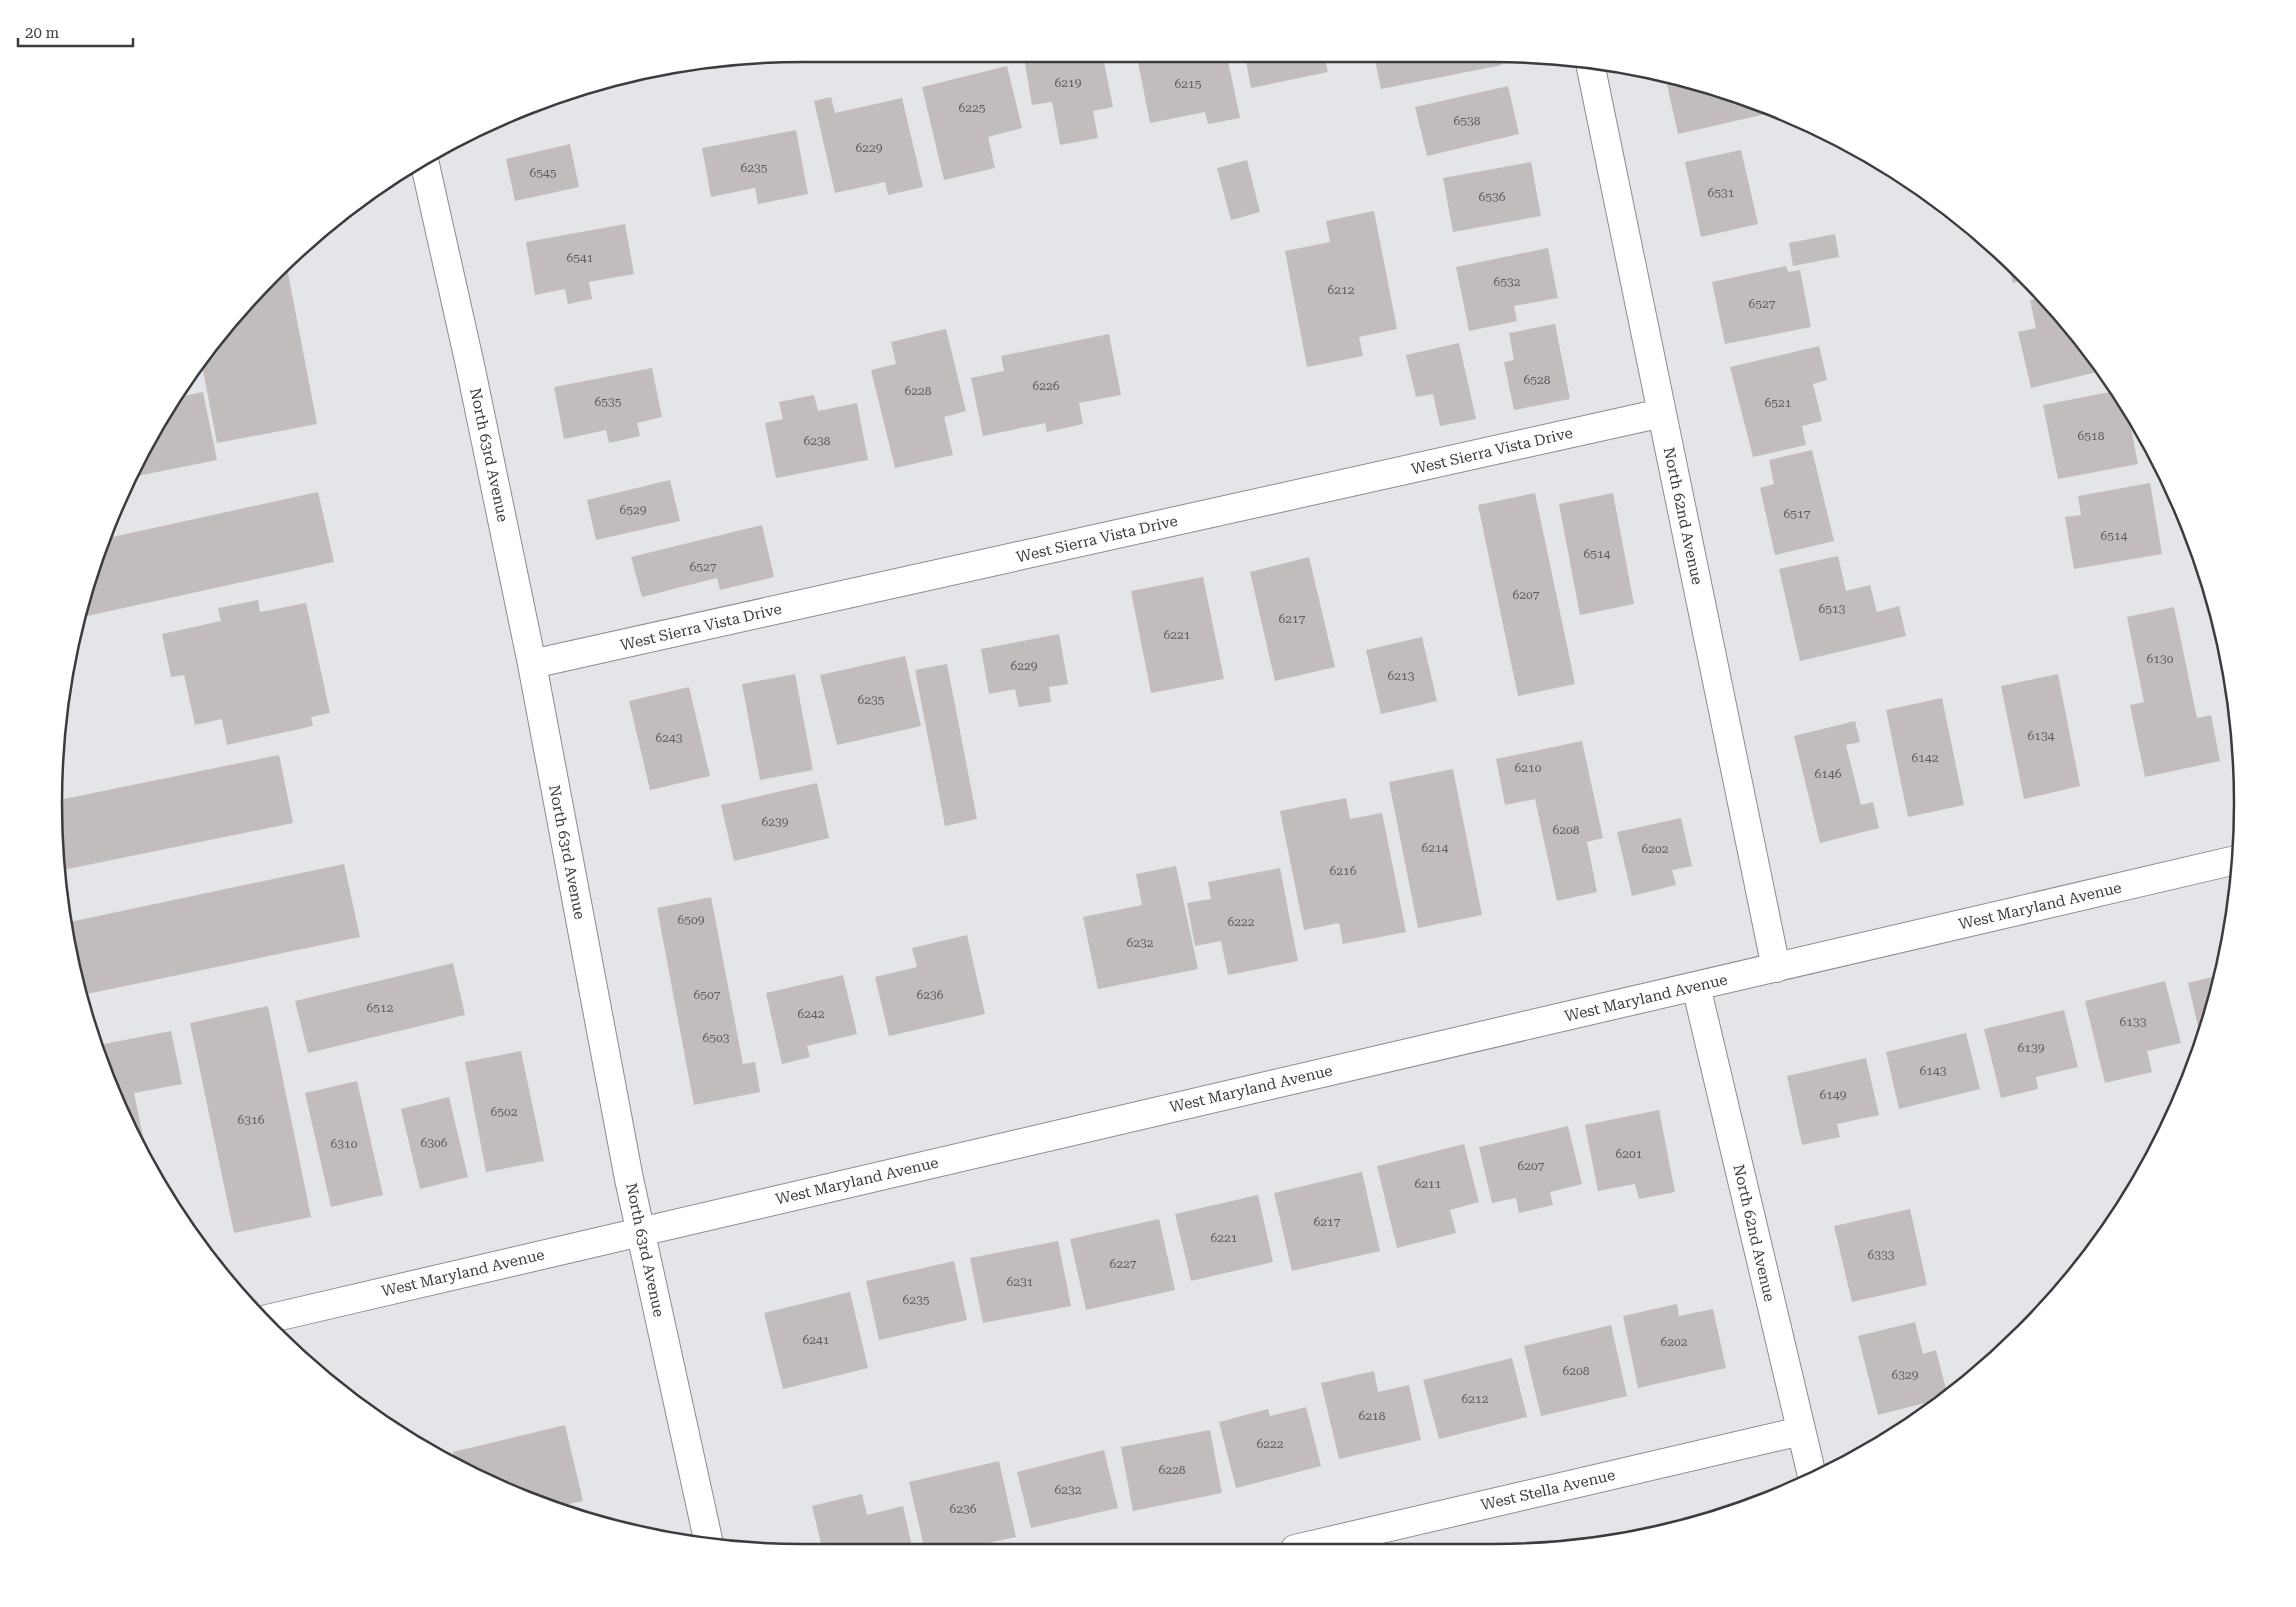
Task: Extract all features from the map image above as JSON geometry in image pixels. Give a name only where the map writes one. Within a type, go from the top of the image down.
[{"type":"street","name":"North 62nd Avenue","points":[[1591,69],[1776,968]]},
{"type":"street","name":"North 63rd Avenue","points":[[425,167],[470,365],[532,664],[641,1232],[708,1538]]},
{"type":"street","name":"West Sierra Vista Drive","points":[[532,664],[1662,413]]},
{"type":"street","name":"West Maryland Avenue","points":[[271,1318],[2231,861]]},
{"type":"street","name":"North 62nd Avenue","points":[[1696,986],[1811,1472]]},
{"type":"street","name":"West Stella Avenue","points":[[1312,1544],[1801,1431]]},
{"type":"building","points":[[1104,62],[1113,107],[1093,111],[1098,138],[1060,145],[1052,102],[1032,105],[1025,63]]},
{"type":"building","points":[[1138,62],[1228,62],[1240,118],[1208,124],[1205,112],[1150,123]]},
{"type":"building","points":[[1246,62],[1326,62],[1328,72],[1251,88]]},
{"type":"building","points":[[1375,62],[1502,62],[1502,65],[1381,89]]},
{"type":"building","points":[[1007,66],[1022,128],[988,137],[995,168],[944,180],[922,87]]},
{"type":"building","points":[[1667,84],[1731,102],[1764,114],[1678,134]]},
{"type":"building","points":[[1508,86],[1519,134],[1427,156],[1415,107]]},
{"type":"building","points":[[831,97],[835,113],[902,98],[923,187],[888,195],[885,182],[835,193],[814,101]]},
{"type":"building","points":[[796,130],[808,194],[758,204],[755,188],[711,197],[702,148]]},
{"type":"building","points":[[570,144],[579,187],[515,201],[506,159]]},
{"type":"building","points":[[1741,150],[1758,224],[1701,237],[1685,162]]},
{"type":"building","points":[[1247,160],[1260,212],[1231,220],[1217,168]]},
{"type":"building","points":[[1531,162],[1541,216],[1453,232],[1443,178]]},
{"type":"building","points":[[1374,211],[1397,329],[1359,337],[1363,356],[1307,367],[1285,251],[1330,242],[1326,221]]},
{"type":"building","points":[[625,224],[634,274],[589,282],[592,299],[568,304],[565,289],[535,295],[526,242]]},
{"type":"building","points":[[1835,234],[1839,257],[1793,266],[1789,243]]},
{"type":"building","points":[[1548,248],[1558,298],[1514,306],[1517,321],[1469,331],[1456,267]]},
{"type":"building","points":[[1786,266],[1788,272],[1800,270],[1811,327],[1725,344],[1712,282]]},
{"type":"building","points":[[288,272],[317,424],[217,443],[203,370],[246,315]]},
{"type":"building","points":[[2011,275],[2018,282],[2013,283]]},
{"type":"building","points":[[2034,299],[2050,315],[2095,372],[2031,388],[2018,332],[2036,328],[2030,300]]},
{"type":"building","points":[[1555,324],[1570,399],[1514,410],[1504,362],[1514,360],[1509,333]]},
{"type":"building","points":[[946,329],[966,411],[944,417],[953,455],[895,468],[871,370],[896,364],[891,342]]},
{"type":"building","points":[[1109,334],[1121,395],[1079,403],[1083,424],[1047,432],[1045,423],[983,436],[971,378],[1004,371],[1001,356]]},
{"type":"building","points":[[1459,343],[1476,419],[1440,426],[1433,394],[1416,397],[1406,355]]},
{"type":"building","points":[[1819,346],[1827,380],[1813,384],[1822,421],[1802,426],[1806,445],[1753,457],[1730,367]]},
{"type":"building","points":[[652,368],[662,417],[637,423],[640,436],[609,443],[606,430],[564,439],[554,387]]},
{"type":"building","points":[[203,392],[217,460],[139,476],[162,433],[185,396]]},
{"type":"building","points":[[2109,392],[2131,428],[2138,464],[2058,479],[2043,405]]},
{"type":"building","points":[[814,395],[818,411],[857,403],[868,460],[776,478],[765,423],[783,419],[779,402]]},
{"type":"building","points":[[1812,450],[1834,541],[1775,555],[1760,488],[1774,484],[1769,460]]},
{"type":"building","points":[[670,480],[680,521],[596,540],[587,500]]},
{"type":"building","points":[[2150,483],[2162,554],[2074,569],[2065,517],[2081,515],[2078,496]]},
{"type":"building","points":[[318,492],[334,562],[87,616],[113,537]]},
{"type":"building","points":[[1535,493],[1575,684],[1518,696],[1478,505]]},
{"type":"building","points":[[1613,493],[1634,604],[1580,615],[1559,504]]},
{"type":"building","points":[[762,525],[774,577],[720,590],[717,578],[642,597],[631,557]]},
{"type":"building","points":[[1838,556],[1846,591],[1870,585],[1877,612],[1899,606],[1906,636],[1800,661],[1779,569]]},
{"type":"building","points":[[1309,557],[1335,667],[1275,681],[1250,572]]},
{"type":"building","points":[[1203,577],[1224,679],[1151,693],[1131,591]]},
{"type":"building","points":[[258,600],[260,612],[306,603],[330,713],[311,717],[313,726],[227,745],[222,719],[195,725],[184,675],[171,677],[162,634],[221,621],[218,608]]},
{"type":"building","points":[[2174,607],[2197,718],[2211,715],[2220,761],[2145,777],[2130,705],[2144,702],[2127,617]]},
{"type":"building","points":[[1059,634],[1068,684],[1049,687],[1051,702],[1019,707],[1015,689],[989,694],[981,649]]},
{"type":"building","points":[[1422,637],[1437,701],[1381,714],[1366,650]]},
{"type":"building","points":[[905,656],[921,726],[837,745],[820,675]]},
{"type":"building","points":[[947,664],[977,819],[945,826],[915,670]]},
{"type":"building","points":[[795,674],[813,770],[760,780],[742,684]]},
{"type":"building","points":[[2058,674],[2080,786],[2024,799],[2001,686]]},
{"type":"building","points":[[689,687],[710,776],[650,790],[629,701]]},
{"type":"building","points":[[1942,698],[1964,805],[1908,817],[1886,710]]},
{"type":"building","points":[[1855,721],[1860,742],[1846,745],[1861,805],[1873,802],[1879,828],[1820,843],[1794,736]]},
{"type":"building","points":[[1582,741],[1603,838],[1587,842],[1597,892],[1557,901],[1535,799],[1505,805],[1496,759]]},
{"type":"building","points":[[279,755],[293,823],[66,869],[62,799]]},
{"type":"building","points":[[1453,769],[1482,915],[1418,928],[1389,782]]},
{"type":"building","points":[[817,783],[829,838],[734,861],[721,805]]},
{"type":"building","points":[[1346,798],[1350,819],[1382,813],[1406,932],[1343,944],[1339,923],[1304,930],[1280,811]]},
{"type":"building","points":[[1681,818],[1692,866],[1672,870],[1676,885],[1632,896],[1617,832]]},
{"type":"building","points":[[344,864],[360,937],[88,994],[73,921]]},
{"type":"building","points":[[1176,866],[1198,969],[1098,989],[1083,917],[1142,905],[1136,874]]},
{"type":"building","points":[[1280,868],[1298,961],[1228,975],[1221,941],[1195,946],[1187,903],[1211,899],[1208,882]]},
{"type":"building","points":[[711,897],[743,1064],[755,1062],[760,1092],[694,1105],[657,908]]},
{"type":"building","points":[[967,935],[985,1014],[889,1036],[875,977],[917,967],[912,948]]},
{"type":"building","points":[[453,963],[465,1015],[308,1053],[295,1001]]},
{"type":"building","points":[[843,975],[857,1034],[807,1046],[810,1057],[782,1064],[766,993]]},
{"type":"building","points":[[2212,977],[2198,1027],[2188,983]]},
{"type":"building","points":[[2165,981],[2181,1043],[2147,1051],[2152,1072],[2105,1083],[2085,1001]]},
{"type":"building","points":[[268,1006],[311,1217],[234,1233],[190,1023]]},
{"type":"building","points":[[2064,1010],[2078,1067],[2036,1077],[2038,1089],[2001,1098],[1984,1029]]},
{"type":"building","points":[[171,1031],[182,1084],[134,1093],[144,1140],[119,1087],[103,1044]]},
{"type":"building","points":[[1966,1033],[1980,1089],[1899,1109],[1886,1052]]},
{"type":"building","points":[[521,1051],[544,1161],[486,1172],[465,1062]]},
{"type":"building","points":[[1866,1058],[1879,1115],[1837,1124],[1840,1137],[1802,1145],[1787,1076]]},
{"type":"building","points":[[357,1081],[383,1195],[331,1207],[305,1093]]},
{"type":"building","points":[[449,1097],[468,1177],[420,1189],[401,1109]]},
{"type":"building","points":[[1659,1110],[1675,1192],[1639,1199],[1635,1184],[1598,1191],[1585,1125]]},
{"type":"building","points":[[1568,1126],[1582,1184],[1550,1192],[1553,1205],[1519,1213],[1516,1198],[1492,1203],[1479,1147]]},
{"type":"building","points":[[1464,1144],[1479,1202],[1450,1210],[1456,1233],[1397,1248],[1377,1166]]},
{"type":"building","points":[[1362,1172],[1380,1251],[1292,1271],[1274,1193]]},
{"type":"building","points":[[1258,1195],[1273,1262],[1191,1281],[1175,1214]]},
{"type":"building","points":[[1910,1209],[1927,1285],[1852,1302],[1834,1226]]},
{"type":"building","points":[[1159,1219],[1175,1290],[1086,1310],[1070,1239]]},
{"type":"building","points":[[1058,1241],[1071,1306],[983,1323],[970,1258]]},
{"type":"building","points":[[954,1261],[967,1320],[879,1340],[866,1281]]},
{"type":"building","points":[[850,1292],[868,1368],[783,1389],[764,1313]]},
{"type":"building","points":[[1677,1304],[1679,1316],[1713,1309],[1726,1368],[1638,1388],[1623,1316]]},
{"type":"building","points":[[1915,1322],[1923,1354],[1936,1350],[1946,1389],[1929,1402],[1878,1415],[1858,1336]]},
{"type":"building","points":[[1611,1325],[1627,1396],[1541,1416],[1524,1346]]},
{"type":"building","points":[[1512,1358],[1527,1417],[1439,1439],[1423,1380]]},
{"type":"building","points":[[1374,1371],[1378,1392],[1409,1385],[1421,1440],[1339,1459],[1321,1383]]},
{"type":"building","points":[[1306,1407],[1321,1466],[1236,1488],[1219,1422],[1268,1409],[1270,1416]]},
{"type":"building","points":[[565,1425],[583,1501],[565,1505],[520,1488],[476,1468],[454,1456],[453,1452]]},
{"type":"building","points":[[1210,1430],[1222,1493],[1133,1511],[1121,1447]]},
{"type":"building","points":[[1104,1450],[1118,1508],[1031,1528],[1017,1472]]},
{"type":"building","points":[[999,1461],[1016,1537],[983,1544],[923,1544],[909,1482]]},
{"type":"building","points":[[862,1494],[867,1515],[903,1506],[911,1544],[821,1544],[812,1506]]}]
